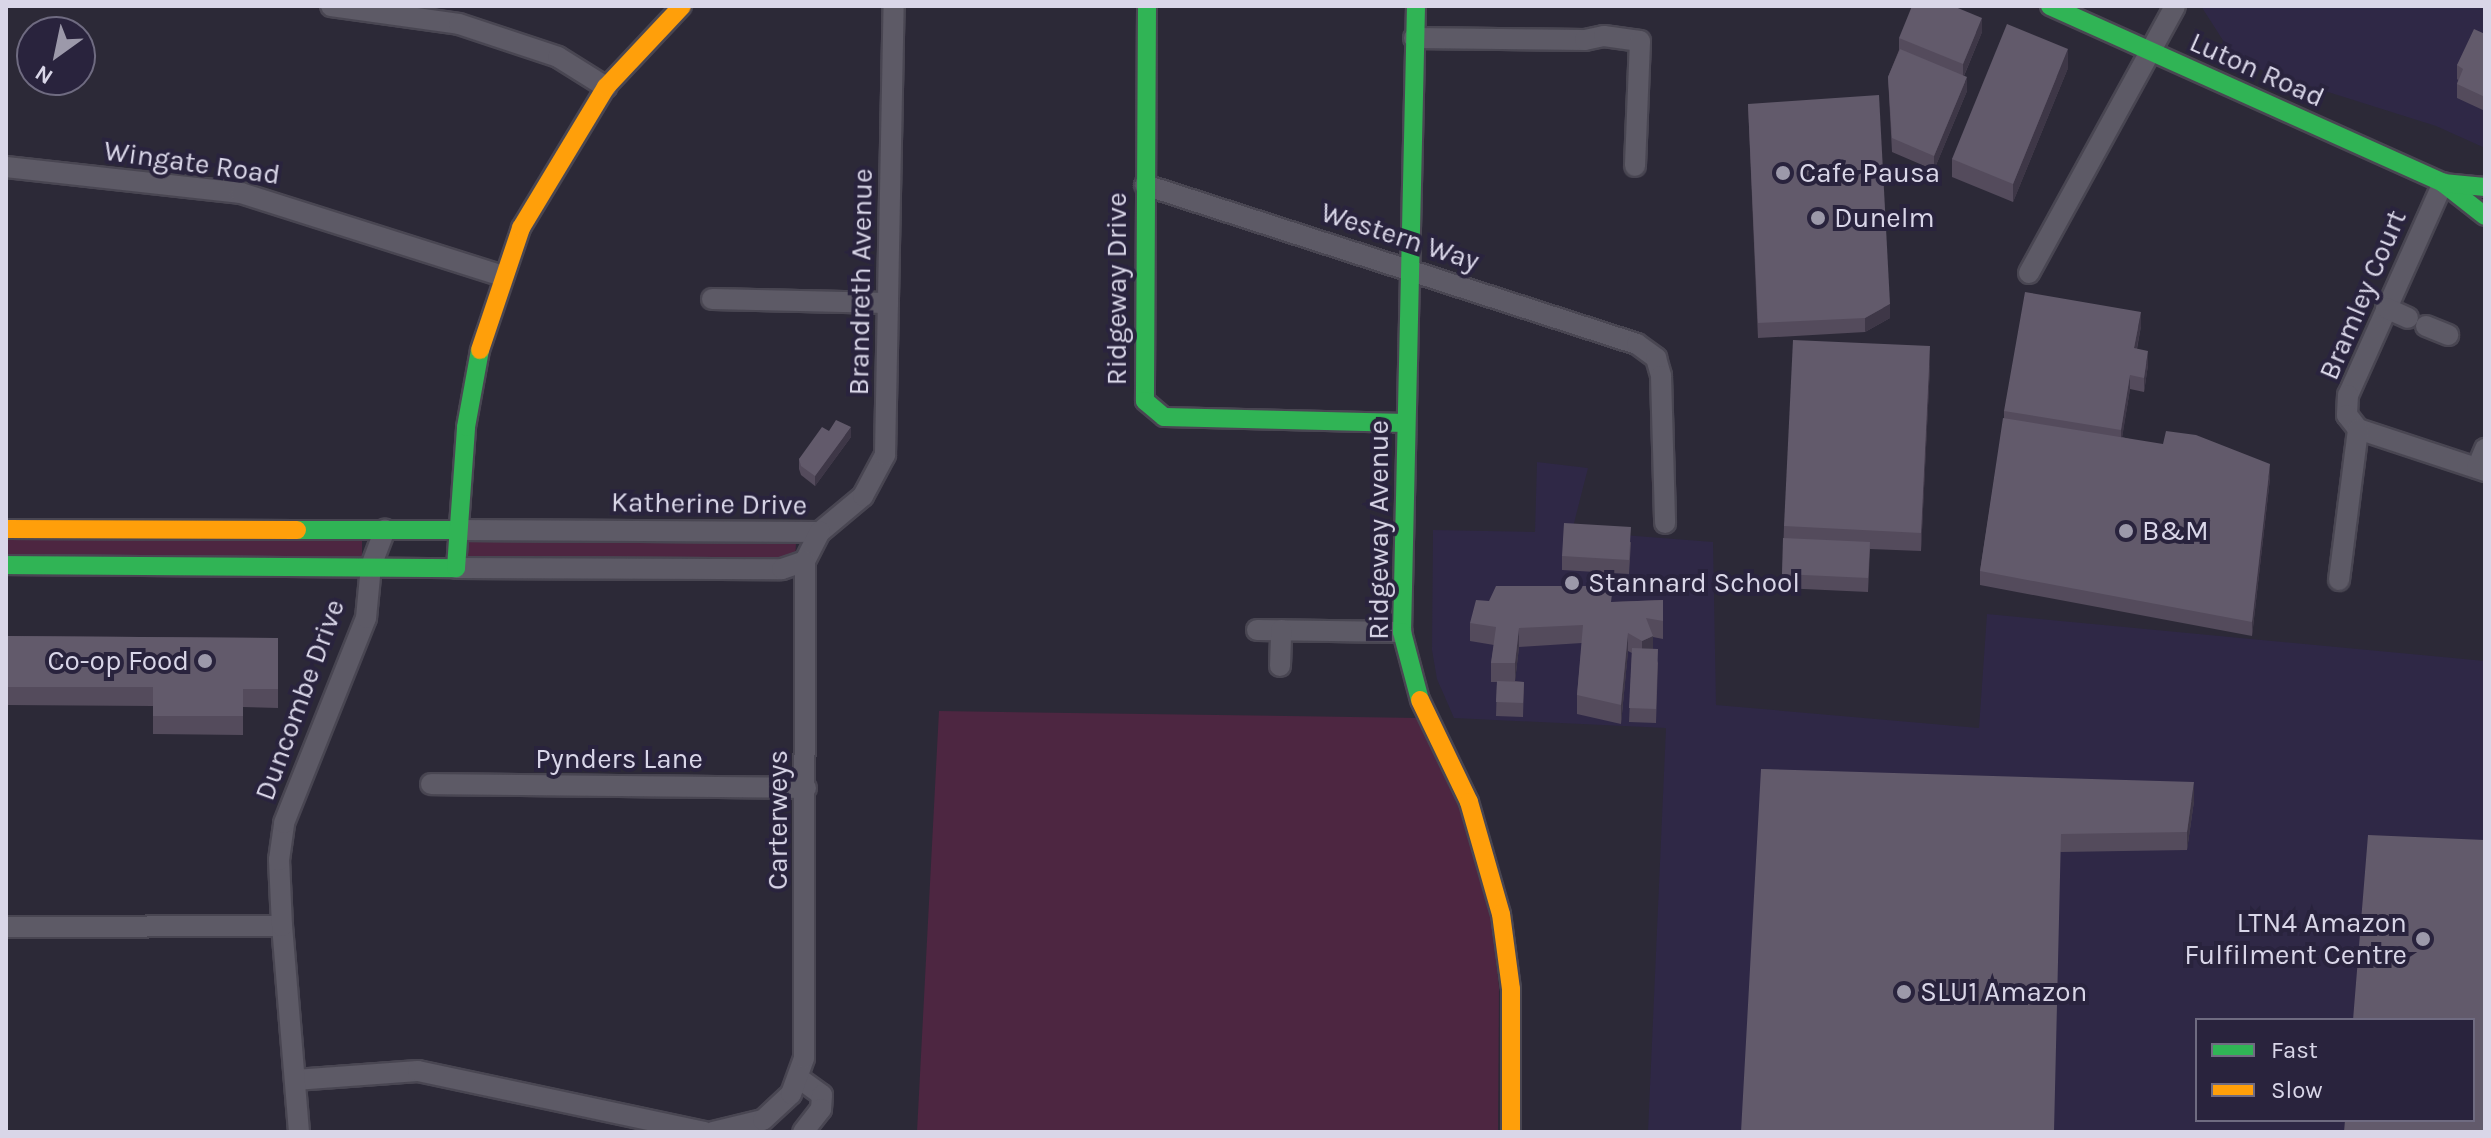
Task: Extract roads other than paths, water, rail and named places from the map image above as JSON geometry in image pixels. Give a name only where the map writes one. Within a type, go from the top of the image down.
[{"type":"street","points":[[331,6],[459,24],[558,57],[606,87]]},
{"type":"street","points":[[456,568],[456,530],[480,353],[502,276],[521,228],[606,87],[682,6]]},
{"type":"street","name":"Brandreth Avenue","points":[[820,532],[863,496],[885,455],[894,6]]},
{"type":"street","name":"Ridgeway Drive","points":[[1147,6],[1145,401],[1164,417],[1406,423]]},
{"type":"street","name":"Ridgeway Avenue","points":[[1416,6],[1402,632],[1418,695],[1469,802],[1501,914],[1511,989],[1511,1132]]},
{"type":"street","name":"Luton Road","points":[[2050,6],[2152,55],[2443,183],[2479,213]]},
{"type":"street","points":[[2029,273],[2083,167],[2152,55],[2175,6]]},
{"type":"street","points":[[1414,38],[1585,40],[1604,36],[1640,41],[1635,166]]},
{"type":"street","name":"Wingate Road","points":[[6,167],[241,193],[502,276]]},
{"type":"street","name":"Luton Road","points":[[2443,183],[2484,186]]},
{"type":"street","name":"Bramley Court","points":[[2339,580],[2358,429],[2347,415],[2348,395],[2443,183]]},
{"type":"street","name":"Western Way","points":[[1145,185],[1637,344],[1656,358],[1661,376],[1665,523]]},
{"type":"street","points":[[2479,213],[2484,186]]},
{"type":"street","points":[[712,299],[888,303]]},
{"type":"street","points":[[2386,308],[2448,335]]},
{"type":"street","points":[[2358,429],[2482,463]]},
{"type":"street","name":"Katherine Drive","points":[[6,529],[820,532],[805,561],[782,569],[6,565]]},
{"type":"street","name":"Duncombe Drive","points":[[299,1132],[282,926],[279,860],[284,823],[366,618],[371,566],[385,530]]},
{"type":"street","name":"Carterweys","points":[[800,1079],[804,1058],[805,561]]},
{"type":"street","points":[[1257,630],[1402,632]]},
{"type":"street","points":[[1280,666],[1281,630]]},
{"type":"street","name":"Pynders Lane","points":[[431,784],[806,788]]},
{"type":"street","points":[[6,927],[282,926]]},
{"type":"street","points":[[295,1080],[418,1071],[705,1132]]},
{"type":"street","points":[[713,1132],[752,1129],[777,1108],[800,1079],[822,1095],[821,1109],[803,1132]]},
{"type":"place","name":"Cafe Pausa","points":[[1783,173]]},
{"type":"place","name":"Dunelm","points":[[1818,218]]},
{"type":"place","name":"B&M","points":[[2126,531]]},
{"type":"place","name":"Stannard School","points":[[1572,583]]},
{"type":"place","name":"Co-op Food","points":[[205,661]]},
{"type":"place","name":"LTN4 Amazon Fulfilment Centre","points":[[2423,939]]},
{"type":"place","name":"SLU1 Amazon","points":[[1904,992]]}]
